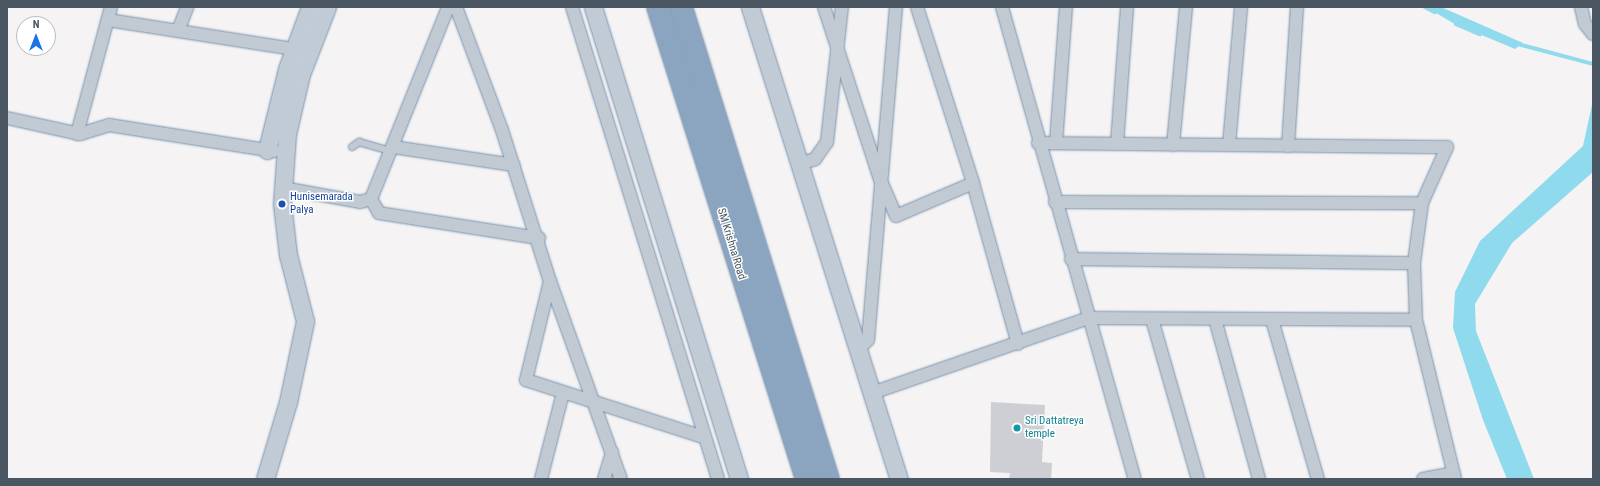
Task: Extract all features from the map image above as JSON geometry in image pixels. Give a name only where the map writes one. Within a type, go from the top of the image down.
[{"type":"highway","name":"SM Krishna Road","points":[[658,7],[807,479]]},
{"type":"highway","name":"SM Krishna Road","points":[[682,7],[828,479]]},
{"type":"street","points":[[77,134],[112,7]]},
{"type":"street","points":[[178,31],[187,7]]},
{"type":"street","points":[[267,150],[294,49],[310,7]]},
{"type":"street","points":[[265,479],[288,402],[306,321],[288,255],[283,188],[285,152],[295,95],[327,7]]},
{"type":"street","points":[[371,199],[448,7]]},
{"type":"street","points":[[456,7],[514,165],[538,238],[550,281],[596,405],[621,479]]},
{"type":"street","points":[[572,7],[718,479]]},
{"type":"street","points":[[593,7],[739,479]]},
{"type":"street","points":[[750,7],[899,479]]},
{"type":"street","points":[[824,7],[880,180],[896,216],[973,183]]},
{"type":"street","points":[[800,164],[815,159],[827,142],[842,7]]},
{"type":"street","points":[[858,349],[868,340],[880,180],[896,7]]},
{"type":"street","points":[[917,7],[973,183],[1018,344]]},
{"type":"street","points":[[1002,7],[1008,24],[1054,202],[1135,479]]},
{"type":"street","points":[[1008,24],[1012,7]]},
{"type":"street","points":[[1056,144],[1066,7]]},
{"type":"street","points":[[1118,144],[1127,7]]},
{"type":"street","points":[[1173,145],[1186,7]]},
{"type":"street","points":[[1229,145],[1241,7]]},
{"type":"street","points":[[1288,146],[1297,7]]},
{"type":"street","points":[[1581,7],[1585,24],[1593,34]]},
{"type":"street","points":[[108,20],[294,49]]},
{"type":"street","points":[[7,118],[77,134],[109,125],[285,152]]},
{"type":"street","points":[[1038,143],[1446,147],[1422,203],[1414,263],[1416,320],[1454,476],[1423,479]]},
{"type":"street","points":[[392,149],[514,165]]},
{"type":"street","points":[[283,188],[360,202],[371,199]]},
{"type":"street","points":[[371,199],[379,213],[538,238]]},
{"type":"street","points":[[1054,202],[1422,203]]},
{"type":"street","points":[[1071,259],[1414,263]]},
{"type":"street","points":[[550,281],[526,380],[596,405],[704,437]]},
{"type":"street","points":[[872,393],[1018,344],[1088,318],[1416,320]]},
{"type":"street","points":[[1152,319],[1198,479]]},
{"type":"street","points":[[1215,319],[1259,479]]},
{"type":"street","points":[[1272,320],[1318,479]]},
{"type":"street","points":[[541,479],[563,393]]},
{"type":"street","points":[[604,479],[612,452]]},
{"type":"lane","points":[[352,147],[359,142],[392,149]]},
{"type":"water","points":[[1426,7],[1441,7],[1523,43],[1515,49],[1453,23]]},
{"type":"water","points":[[1593,100],[1593,172],[1512,243],[1475,304],[1476,331],[1534,479],[1507,479],[1483,420],[1453,328],[1455,292],[1480,241],[1583,146]]},
{"type":"building","name":"Sri Dattatreya temple","points":[[991,402],[1045,405],[1042,462],[1052,463],[1051,479],[1009,479],[1010,473],[990,472]]},
{"type":"waterway","points":[[1425,7],[1435,12]]},
{"type":"waterway","points":[[1456,24],[1480,34]]},
{"type":"waterway","points":[[1518,44],[1593,64]]},
{"type":"place","name":"Hunisemarada Palya","points":[[282,204]]},
{"type":"place","name":"Sri Dattatreya temple","points":[[1017,428]]}]
